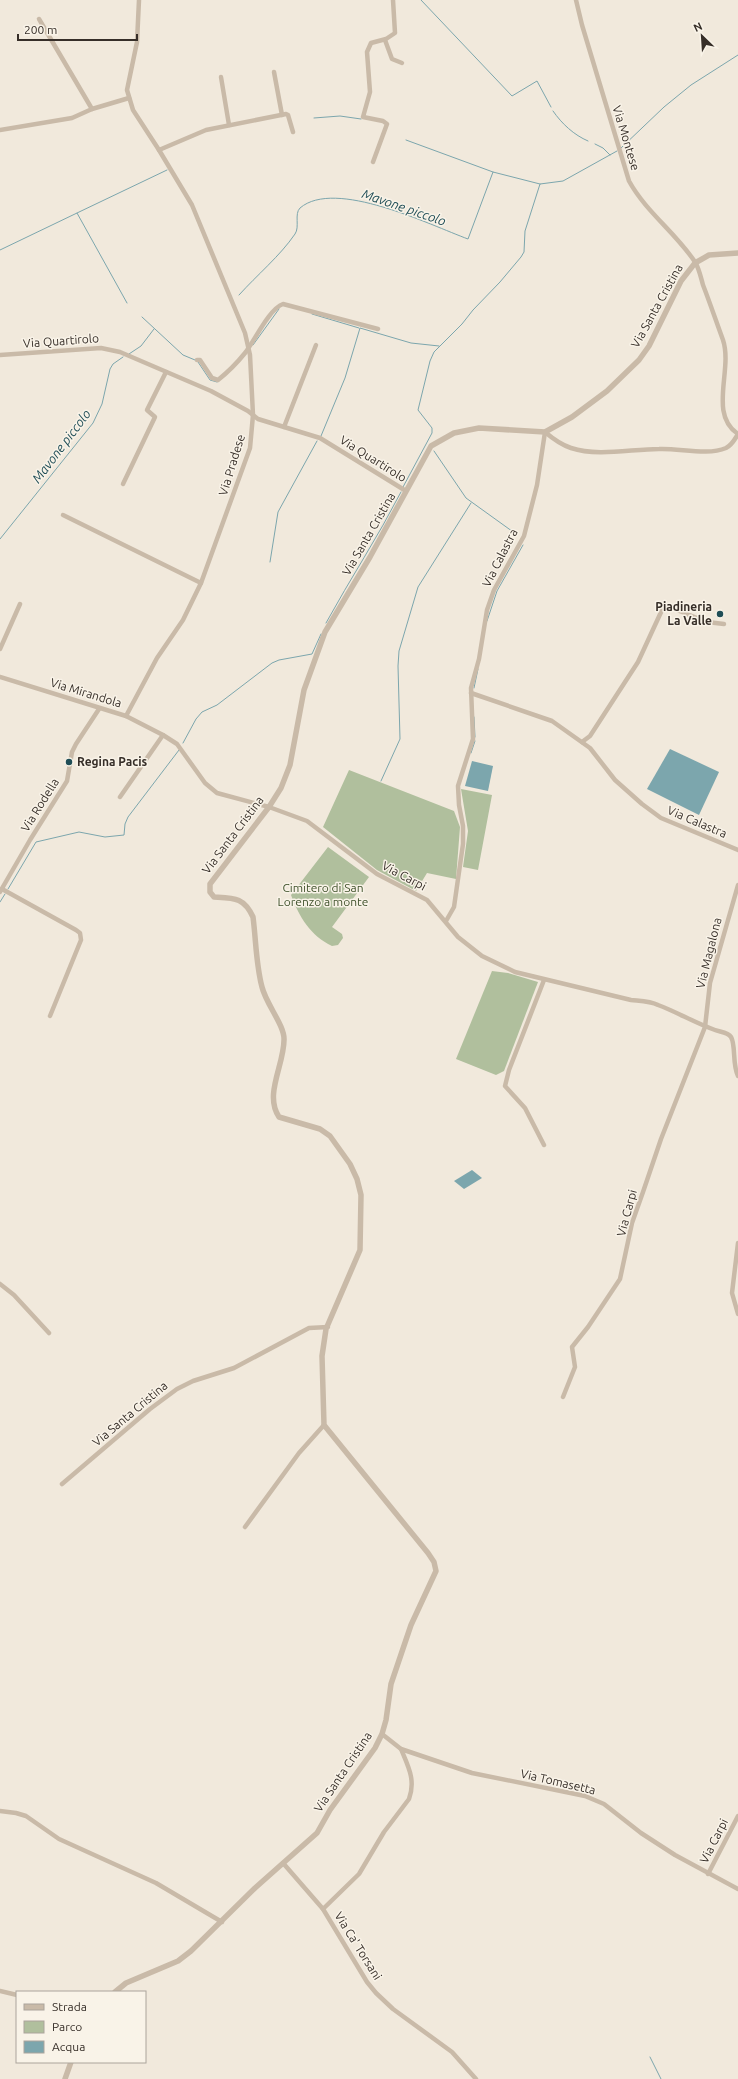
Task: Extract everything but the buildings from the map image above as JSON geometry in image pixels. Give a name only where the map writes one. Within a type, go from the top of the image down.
[{"type":"street","name":"Via Pradese","points":[[126,716],[157,658],[183,620],[202,583],[250,448],[253,415],[249,347],[245,333],[192,205],[160,150],[133,110],[129,98],[128,83],[137,42],[139,0]]},
{"type":"street","points":[[373,162],[387,124],[383,120],[363,117],[370,92],[368,46],[373,42],[385,40],[395,34],[393,0]]},
{"type":"street","name":"Via Montese","points":[[576,0],[629,181],[634,191],[695,262]]},
{"type":"street","points":[[39,19],[92,109]]},
{"type":"street","points":[[385,40],[394,61],[402,63]]},
{"type":"street","points":[[274,72],[282,115]]},
{"type":"street","points":[[221,77],[229,125]]},
{"type":"street","points":[[0,130],[57,122],[72,118],[92,109],[129,98]]},
{"type":"street","points":[[160,150],[206,130],[282,115],[288,115],[293,132]]},
{"type":"street","name":"Via Santa Cristina","points":[[116,1991],[126,1983],[178,1961],[222,1922],[255,1888],[317,1833],[330,1810],[375,1748],[382,1734],[386,1720],[391,1684],[411,1625],[436,1571],[434,1562],[428,1553],[324,1425],[322,1356],[328,1327],[360,1250],[362,1213],[357,1179],[350,1164],[330,1136],[320,1129],[279,1117],[274,1110],[273,1099],[285,1038],[266,1003],[262,987],[253,918],[249,907],[242,901],[233,898],[214,896],[210,892],[210,884],[270,807],[281,788],[290,765],[304,690],[325,632],[370,557],[430,446],[454,434],[479,428],[545,432],[553,429],[587,407],[639,360],[649,346],[681,281],[695,262],[709,255],[738,253]]},
{"type":"street","points":[[695,262],[726,351],[726,370],[722,408],[724,417],[727,425],[738,434]]},
{"type":"street","points":[[197,360],[200,360],[212,378],[218,380],[232,368],[249,347],[274,310],[284,304],[378,329]]},
{"type":"street","points":[[284,428],[316,345]]},
{"type":"street","name":"Via Quartirolo","points":[[0,356],[101,348],[120,352],[211,392],[258,419],[320,438],[406,491]]},
{"type":"street","points":[[123,484],[155,416],[147,410],[166,372]]},
{"type":"street","name":"Via Santa Cristina","points":[[545,432],[570,448],[586,451],[660,449],[709,450],[726,448],[732,443],[738,434]]},
{"type":"street","name":"Via Calastra","points":[[446,921],[454,907],[463,844],[463,826],[459,805],[458,786],[473,739],[471,693],[479,659],[487,610],[494,590],[524,536],[537,485],[545,432]]},
{"type":"street","points":[[63,515],[202,583]]},
{"type":"street","points":[[0,649],[20,604]]},
{"type":"street","points":[[582,742],[590,736],[638,662],[662,610],[667,606],[707,622],[724,624]]},
{"type":"street","name":"Via Mirandola","points":[[0,677],[126,716],[177,744],[205,783],[217,793],[270,807]]},
{"type":"street","name":"Via Calastra","points":[[471,693],[552,721],[590,748],[605,769],[620,784],[642,804],[661,818],[738,850]]},
{"type":"street","name":"Via Rodella","points":[[50,1016],[82,940],[81,937],[76,930],[1,891],[30,840],[67,782],[72,752],[100,709]]},
{"type":"street","points":[[120,797],[163,735]]},
{"type":"street","name":"Via Carpi","points":[[270,807],[307,821],[377,874],[427,900],[458,937],[482,956],[515,972],[544,980],[631,1000],[649,1002],[695,1021],[705,1027],[727,1033],[731,1037],[733,1056],[738,1076]]},
{"type":"street","name":"Via Magalona","points":[[705,1027],[710,983],[738,885]]},
{"type":"street","points":[[544,980],[509,1070],[505,1086],[525,1108],[544,1145]]},
{"type":"street","name":"Via Carpi","points":[[563,1397],[575,1367],[572,1346],[588,1327],[620,1279],[632,1223],[666,1124],[705,1027]]},
{"type":"street","points":[[738,1243],[732,1293],[738,1314]]},
{"type":"street","points":[[0,1284],[14,1295],[49,1333]]},
{"type":"street","name":"Via Santa Cristina","points":[[62,1484],[150,1409],[177,1389],[193,1381],[234,1368],[309,1328],[328,1327]]},
{"type":"street","points":[[245,1527],[299,1453],[324,1425]]},
{"type":"street","name":"Via Tomasetta","points":[[382,1734],[401,1749],[472,1774],[585,1796],[604,1804],[641,1833],[708,1874],[738,1889]]},
{"type":"street","name":"Via Tomasetta","points":[[323,1910],[359,1874],[384,1832],[409,1799],[412,1788],[412,1776],[401,1749]]},
{"type":"street","points":[[0,1812],[16,1813],[26,1816],[59,1839],[156,1883],[222,1922]]},
{"type":"street","name":"Via Carpi","points":[[708,1874],[738,1816]]},
{"type":"street","name":"Via Ca' Torsani","points":[[283,1863],[323,1910],[367,1982],[376,1993],[393,2009],[452,2052],[476,2079]]},
{"type":"street","points":[[0,1991],[16,1995]]},
{"type":"street","points":[[65,2079],[71,2063]]},
{"type":"green space","points":[[349,770],[454,811],[460,827],[456,879],[427,873],[416,891],[377,870],[323,827]]},
{"type":"green space","points":[[461,789],[492,795],[478,870],[463,867],[468,831]]},
{"type":"green space","name":"Cimitero di San Lorenzo a monte","points":[[328,847],[369,877],[332,927],[342,934],[343,938],[338,945],[332,946],[318,937],[307,925],[298,911],[291,895]]},
{"type":"green space","points":[[492,971],[508,973],[538,982],[504,1071],[496,1075],[456,1059]]},
{"type":"water","points":[[670,749],[719,772],[699,815],[647,789]]},
{"type":"water","points":[[472,761],[493,766],[488,791],[465,786]]},
{"type":"water","points":[[472,1170],[482,1178],[464,1189],[454,1181]]},
{"type":"waterway","name":"Mavone piccolo","points":[[421,0],[512,96],[537,81],[551,107]]},
{"type":"waterway","name":"Mavone piccolo","points":[[621,148],[664,107],[691,85],[738,55]]},
{"type":"waterway","name":"Mavone piccolo","points":[[553,111],[569,129],[588,141]]},
{"type":"waterway","name":"Mavone piccolo","points":[[314,118],[340,116],[361,119]]},
{"type":"waterway","name":"Mavone piccolo","points":[[406,140],[493,172]]},
{"type":"waterway","name":"Mavone piccolo","points":[[595,144],[603,148],[610,155]]},
{"type":"waterway","name":"Mavone piccolo","points":[[403,487],[432,433],[432,428],[418,410],[430,361],[434,352],[462,324],[521,257],[524,252],[525,231],[540,184],[563,181],[617,151]]},
{"type":"waterway","name":"Mavone piccolo","points":[[77,213],[167,170]]},
{"type":"waterway","name":"Mavone piccolo","points":[[239,295],[275,258],[295,234],[297,228],[297,214],[300,208],[316,200],[336,198],[359,201],[383,207],[468,239],[493,172],[540,184]]},
{"type":"waterway","name":"Mavone piccolo","points":[[0,250],[77,213],[127,303]]},
{"type":"waterway","name":"Mavone piccolo","points":[[253,345],[279,309]]},
{"type":"waterway","name":"Mavone piccolo","points":[[312,314],[359,328]]},
{"type":"waterway","name":"Mavone piccolo","points":[[142,317],[183,355],[195,360]]},
{"type":"waterway","name":"Mavone piccolo","points":[[321,436],[345,378],[360,328],[411,343],[439,346]]},
{"type":"waterway","name":"Mavone piccolo","points":[[129,354],[141,346],[154,329]]},
{"type":"waterway","name":"Mavone piccolo","points":[[0,539],[93,423],[102,404],[110,369],[113,364],[123,357]]},
{"type":"waterway","name":"Mavone piccolo","points":[[198,362],[210,380],[217,382]]},
{"type":"waterway","name":"Mavone piccolo","points":[[270,562],[278,512],[317,441]]},
{"type":"waterway","points":[[434,451],[466,498],[516,534]]},
{"type":"waterway","name":"Mavone piccolo","points":[[326,623],[401,492]]},
{"type":"waterway","points":[[381,781],[400,739],[399,651],[418,587],[471,503]]},
{"type":"waterway","points":[[487,621],[497,591],[523,545]]},
{"type":"waterway","name":"Mavone piccolo","points":[[183,743],[196,719],[202,712],[217,705],[272,663],[279,660],[312,654],[321,634]]},
{"type":"waterway","points":[[474,688],[478,669]]},
{"type":"waterway","points":[[474,717],[475,737]]},
{"type":"waterway","points":[[471,753],[475,741]]},
{"type":"waterway","name":"Mavone piccolo","points":[[8,889],[36,842],[79,832],[105,837],[124,835],[125,824],[128,817],[179,750]]},
{"type":"waterway","name":"Mavone piccolo","points":[[0,902],[5,894]]},
{"type":"waterway","points":[[650,2057],[661,2079]]},
{"type":"place","name":"Piadineria La Valle","points":[[720,614]]},
{"type":"place","name":"Regina Pacis","points":[[69,762]]}]
